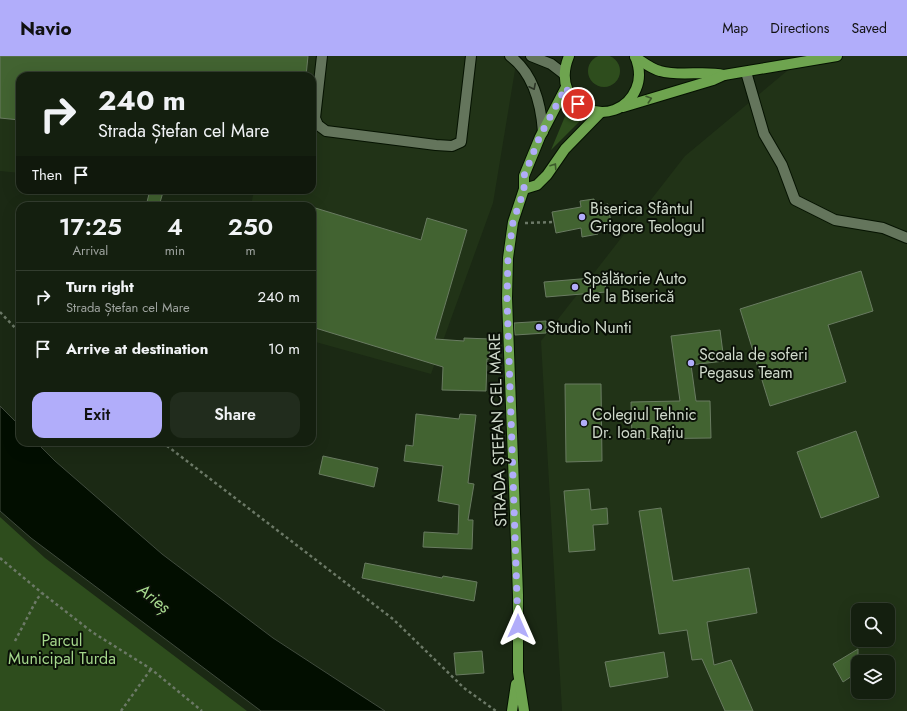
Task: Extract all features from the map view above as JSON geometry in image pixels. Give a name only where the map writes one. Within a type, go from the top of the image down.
[{"type":"main road","points":[[569,56],[564,74],[566,87],[569,94],[578,104],[588,110],[606,112],[713,80],[724,74]]},
{"type":"main road","points":[[635,57],[658,71],[675,73],[708,72],[724,74],[746,72],[837,56]]},
{"type":"main road","points":[[524,190],[537,185],[547,175],[565,149],[606,112],[623,106],[633,95],[639,83],[639,65],[635,57]]},
{"type":"main road","name":"STRADA ȘTEFAN CEL MARE","points":[[524,711],[518,672],[518,595],[507,298],[508,258],[513,222],[524,190],[524,176],[543,132],[566,87]]},
{"type":"main road","name":"STRADA ȘTEFAN CEL MARE","points":[[512,711],[518,672]]},
{"type":"lane","points":[[316,109],[322,56]]},
{"type":"lane","points":[[316,120],[318,125],[326,131],[452,146],[461,142],[471,56]]},
{"type":"lane","points":[[510,56],[524,71],[536,92],[542,114],[543,132]]},
{"type":"lane","points":[[531,56],[551,64],[564,74]]},
{"type":"lane","points":[[746,72],[764,134],[782,165],[795,200],[835,220],[883,228],[907,238]]},
{"type":"path","points":[[513,222],[554,222]]},
{"type":"path","points":[[0,312],[16,329]]},
{"type":"path","points":[[167,446],[393,619],[464,688],[496,711]]},
{"type":"path","points":[[0,558],[92,632],[151,669],[202,711]]},
{"type":"path","points":[[15,641],[37,599],[42,593]]},
{"type":"path","points":[[121,711],[151,669]]},
{"type":"shaded area","points":[[0,56],[519,56],[515,70],[493,203],[431,374],[316,342],[316,202],[252,202],[253,194],[316,194],[316,72],[16,72],[16,173],[0,171]]},
{"type":"shaded area","points":[[805,56],[907,56],[907,711],[562,711],[541,341],[685,156]]},
{"type":"green space","points":[[604,55],[615,60],[620,71],[615,82],[604,87],[593,82],[588,71],[593,60]]},
{"type":"green space","points":[[571,102],[577,113],[585,116],[551,150]]},
{"type":"green space","name":"Parcul Municipal Turda","points":[[0,517],[45,558],[247,711],[0,711]]},
{"type":"water","name":"Arieș","points":[[0,406],[16,422],[16,446],[40,446],[55,461],[162,554],[273,638],[385,711],[261,711],[31,538],[0,511]]},
{"type":"building","points":[[0,56],[308,56],[306,72],[16,72],[16,120],[0,118]]},
{"type":"building","points":[[149,194],[162,194],[160,202],[147,202]]},
{"type":"building","name":"Biserica Sfântul Grigore Teologul","points":[[594,199],[595,207],[608,204],[611,223],[597,226],[598,234],[582,237],[581,228],[556,233],[552,212],[581,207],[580,201]]},
{"type":"building","points":[[316,208],[421,240],[427,218],[467,230],[435,339],[464,341],[464,338],[490,339],[489,359],[487,359],[486,391],[442,390],[443,367],[316,328]]},
{"type":"building","points":[[861,271],[873,311],[828,325],[846,382],[770,406],[740,309]]},
{"type":"building","name":"Spălătorie Auto de la Biserică","points":[[604,277],[606,292],[546,297],[544,282]]},
{"type":"building","points":[[546,321],[546,333],[515,335],[514,323]]},
{"type":"building","points":[[720,330],[724,361],[691,365],[696,401],[710,401],[711,438],[632,439],[631,402],[680,401],[671,336]]},
{"type":"building","name":"Colegiul Tehnic Dr. Ioan Rațiu","points":[[565,384],[601,384],[602,461],[566,462]]},
{"type":"building","points":[[416,414],[459,419],[460,414],[476,415],[468,483],[474,484],[468,520],[473,520],[472,549],[423,547],[424,532],[458,534],[459,505],[438,501],[443,466],[404,461],[406,445],[413,446]]},
{"type":"building","points":[[856,431],[879,497],[821,518],[797,452]]},
{"type":"building","points":[[323,456],[378,468],[374,487],[319,474]]},
{"type":"building","points":[[589,489],[591,510],[607,508],[608,524],[593,525],[595,550],[569,552],[564,491]]},
{"type":"building","points":[[661,508],[673,581],[749,568],[757,613],[707,622],[714,665],[731,660],[753,711],[725,711],[702,659],[692,660],[687,630],[659,634],[639,511]]},
{"type":"building","points":[[365,563],[442,578],[443,576],[477,582],[474,601],[362,578]]},
{"type":"building","points":[[858,649],[858,655],[851,655],[851,677],[843,682],[833,664]]},
{"type":"building","points":[[482,651],[484,673],[456,675],[454,653]]},
{"type":"building","points":[[664,652],[668,677],[610,687],[605,662]]},
{"type":"place","name":"Biserica Sfântul Grigore Teologul","points":[[582,217]]},
{"type":"place","name":"Spălătorie Auto de la Biserică","points":[[575,287]]},
{"type":"place","name":"Studio Nunti","points":[[539,327]]},
{"type":"place","name":"Scoala de soferi Pegasus Team","points":[[691,363]]},
{"type":"place","name":"Colegiul Tehnic Dr. Ioan Rațiu","points":[[584,423]]},
{"type":"route","points":[[518,626],[507,298],[508,258],[513,222],[524,190],[524,176],[540,136],[566,87],[569,94],[578,104]]}]
